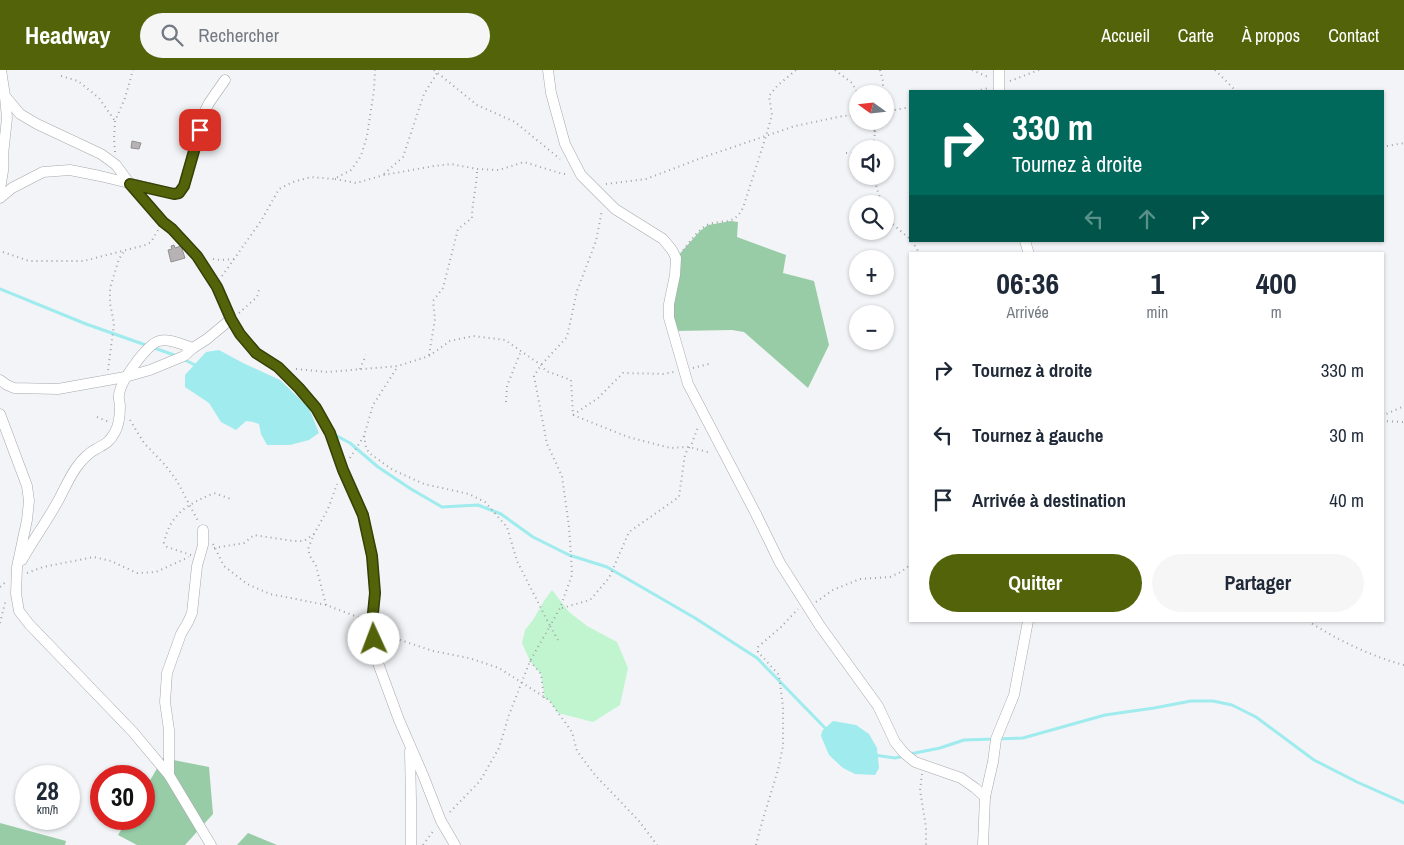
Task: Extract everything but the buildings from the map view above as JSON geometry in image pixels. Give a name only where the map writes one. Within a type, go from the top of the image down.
[{"type":"street","points":[[548,70],[551,93],[565,144],[581,175],[615,209],[662,239],[672,250],[676,258],[668,318],[688,384],[780,563],[806,605],[878,706],[895,742],[904,753],[915,762],[961,778],[985,797]]},
{"type":"street","points":[[999,70],[999,90]]},
{"type":"street","points":[[0,189],[7,118],[1,73]]},
{"type":"street","points":[[0,198],[12,188],[32,177],[43,172],[55,170],[70,170],[174,194],[179,193],[184,186],[205,111],[225,80]]},
{"type":"street","points":[[5,96],[20,114],[101,154],[116,164],[130,184],[163,222],[197,256],[217,287],[240,334],[256,353],[278,367],[316,408],[330,433],[343,470],[363,515],[372,556],[375,593],[372,623],[375,655],[441,821],[455,845]]},
{"type":"street","points":[[0,380],[14,388],[58,389],[126,377],[180,358],[231,319]]},
{"type":"street","points":[[17,568],[58,502],[77,467],[96,449],[104,445],[115,433],[118,426],[119,395],[126,377],[142,355],[160,341],[193,348]]},
{"type":"street","points":[[0,414],[27,486],[29,501],[17,568],[16,594],[19,612],[133,732],[168,775],[211,845]]},
{"type":"street","points":[[168,775],[170,730],[165,702],[167,673],[181,634],[192,613],[195,578],[204,538],[203,530]]},
{"type":"street","points":[[984,845],[985,797],[996,739],[1014,695],[1028,622]]},
{"type":"street","points":[[410,745],[411,845]]},
{"type":"path","points":[[116,164],[115,121],[134,70]]},
{"type":"path","points":[[334,178],[351,170],[361,156],[367,136],[375,70]]},
{"type":"path","points":[[434,70],[477,105],[515,122],[561,160]]},
{"type":"path","points":[[384,175],[403,157],[424,94],[439,70]]},
{"type":"path","points":[[676,258],[700,231],[708,225],[731,221],[738,215],[742,208],[772,115],[769,96],[796,70]]},
{"type":"path","points":[[835,70],[853,85]]},
{"type":"path","points":[[880,70],[883,85]]},
{"type":"path","points":[[1215,70],[1235,90]]},
{"type":"path","points":[[61,76],[78,81],[99,98],[115,121]]},
{"type":"path","points":[[894,110],[909,107]]},
{"type":"path","points":[[591,185],[617,184],[646,179],[795,126],[849,116]]},
{"type":"path","points":[[874,132],[874,140]]},
{"type":"path","points":[[1384,147],[1404,143]]},
{"type":"path","points":[[217,287],[224,272],[261,221],[279,189],[293,182],[311,177],[334,178],[356,183],[384,175],[451,164],[477,169],[499,170],[524,162],[563,174],[581,175]]},
{"type":"path","points":[[428,356],[435,319],[433,301],[443,288],[458,229],[472,218],[477,169]]},
{"type":"path","points":[[423,845],[441,821],[480,781],[499,748],[508,715],[530,661],[560,608],[572,575],[569,527],[562,476],[547,444],[534,376],[541,365],[567,337],[576,291],[596,241],[604,198]]},
{"type":"path","points":[[3,252],[29,261],[84,261],[145,245],[151,242],[163,222]]},
{"type":"path","points":[[894,225],[909,238]]},
{"type":"path","points":[[106,380],[114,324],[110,303],[110,288],[119,259],[125,250]]},
{"type":"path","points":[[197,256],[221,260],[235,259]]},
{"type":"path","points":[[231,319],[257,297],[260,287]]},
{"type":"path","points":[[278,367],[328,372],[398,366],[428,356],[450,341],[472,336],[505,340],[541,365],[546,371],[571,380],[573,416]]},
{"type":"path","points":[[506,402],[506,386],[521,351]]},
{"type":"path","points":[[360,369],[366,355]]},
{"type":"path","points":[[573,416],[598,398],[623,373],[664,374],[712,363]]},
{"type":"path","points":[[326,605],[316,566],[308,551],[314,534],[328,509],[343,470],[364,436],[373,405],[398,366]]},
{"type":"path","points":[[1384,415],[1404,406]]},
{"type":"path","points":[[560,608],[590,600],[609,578],[630,532],[679,497],[685,454],[692,443],[702,413]]},
{"type":"path","points":[[573,416],[628,437],[670,448],[689,448],[726,457]]},
{"type":"path","points":[[130,420],[144,443],[166,466],[177,481],[224,566],[247,584],[270,594],[326,605],[372,623],[400,640],[433,651],[468,658],[499,668],[521,684],[549,700],[572,732],[577,751],[594,775],[639,821],[657,845]]},
{"type":"path","points":[[1384,421],[1404,422]]},
{"type":"path","points":[[364,436],[369,453],[393,470],[424,484],[469,494],[485,502],[507,527],[517,561],[558,640]]},
{"type":"path","points":[[16,581],[28,572],[43,567],[94,557],[110,561],[137,573],[156,572],[192,555],[167,546],[164,543],[166,533],[179,512],[190,504],[214,493],[231,499]]},
{"type":"path","points":[[200,555],[215,547],[244,543],[254,535],[304,541],[314,534]]},
{"type":"path","points":[[756,845],[784,746],[783,707],[779,674],[758,652],[758,647],[806,605],[833,590],[860,579],[890,577],[901,572],[909,565]]},
{"type":"path","points":[[1310,622],[1370,653],[1390,662],[1404,665]]},
{"type":"path","points":[[530,661],[541,674],[544,698]]},
{"type":"path","points":[[915,762],[922,772],[920,790],[926,827],[926,845]]},
{"type":"green space","points":[[731,221],[738,222],[737,237],[786,255],[783,273],[814,281],[829,345],[808,388],[744,332],[732,330],[675,331],[671,312],[676,258],[700,231],[708,225]]},
{"type":"green space","points":[[552,590],[569,612],[587,626],[617,642],[628,668],[620,705],[593,722],[558,713],[549,700],[545,698],[541,674],[530,661],[522,643],[525,630]]},
{"type":"green space","points":[[163,758],[209,767],[213,814],[185,845],[137,845],[118,835],[121,830],[155,830],[155,772]]},
{"type":"green space","points":[[0,823],[15,827],[15,830],[26,830],[66,841],[65,845],[0,845]]},
{"type":"green space","points":[[248,833],[277,845],[237,845]]},
{"type":"water","points":[[219,350],[280,380],[309,408],[319,433],[309,440],[290,445],[267,445],[261,434],[259,424],[246,421],[236,430],[221,422],[209,403],[185,387],[185,375],[206,352]]},
{"type":"water","points":[[833,721],[856,725],[869,734],[877,748],[879,768],[875,775],[855,774],[843,768],[829,755],[821,736],[822,731]]},
{"type":"waterway","points":[[0,289],[86,324],[177,356]]},
{"type":"waterway","points":[[183,359],[197,366]]},
{"type":"waterway","points":[[335,435],[350,443],[378,467],[442,507],[478,505],[501,514],[533,537],[569,555],[607,567],[695,618],[757,658],[827,730]]},
{"type":"waterway","points":[[910,754],[940,748],[964,740],[1023,738],[1105,715],[1191,701],[1213,701],[1232,705],[1256,717],[1314,760],[1404,803]]},
{"type":"waterway","points":[[874,755],[895,758],[904,756]]},
{"type":"route","points":[[200,130],[184,186],[179,193],[176,195],[130,184],[163,222],[197,256],[217,287],[240,334],[256,353],[278,367],[299,388],[316,408],[330,433],[343,470],[363,515],[372,556],[375,593],[372,623],[374,639]]}]
